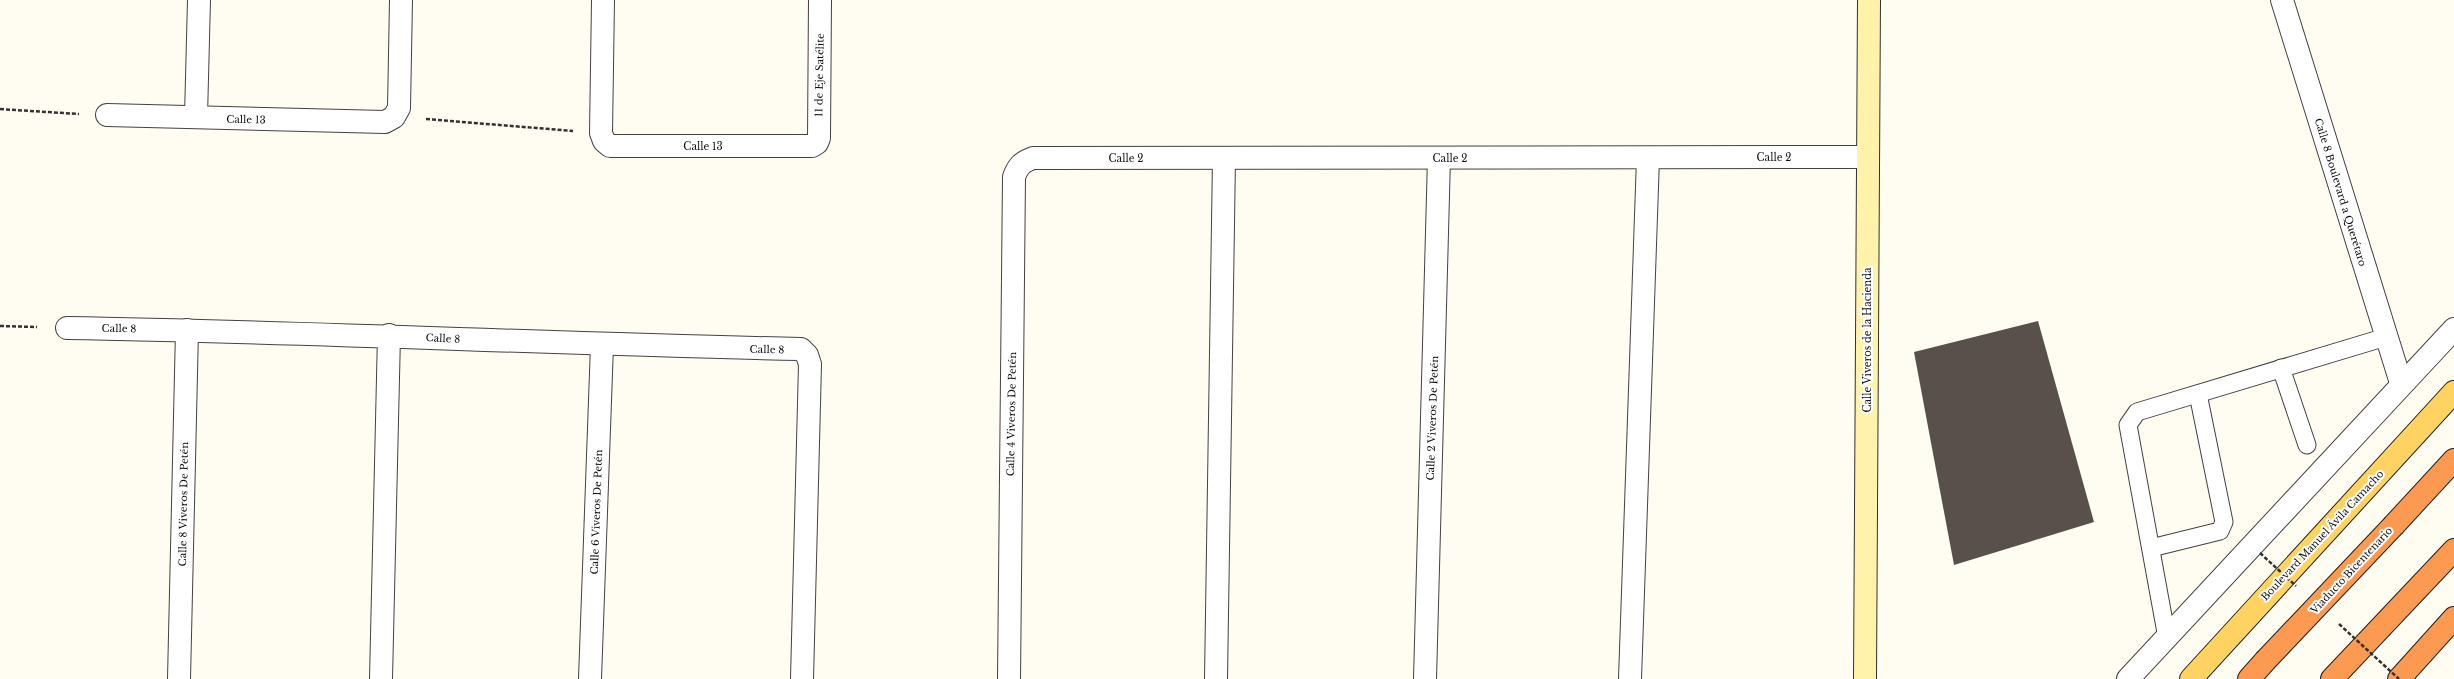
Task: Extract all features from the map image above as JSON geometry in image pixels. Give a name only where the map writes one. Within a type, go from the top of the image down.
[{"type":"highway","name":"Viaducto Bicentenario","points":[[2249,679],[2454,460]]},
{"type":"highway","points":[[2332,679],[2454,550]]},
{"type":"highway","points":[[2399,679],[2454,618]]},
{"type":"main road","name":"Calle Viveros de la Hacienda","points":[[1865,679],[1869,0]]},
{"type":"main road","name":"Boulevard Manuel Ávila Camacho","points":[[2191,679],[2454,392]]},
{"type":"street","points":[[196,118],[199,0]]},
{"type":"street","points":[[389,119],[399,108],[402,0]]},
{"type":"street","points":[[601,133],[604,0]]},
{"type":"street","name":"11 de Eje Satélite","points":[[812,146],[817,143],[818,138],[820,0]]},
{"type":"street","name":"Calle 8 Boulevard a Querétaro","points":[[2282,0],[2401,383]]},
{"type":"street","name":"Calle 13","points":[[107,115],[196,118],[389,119]]},
{"type":"street","name":"Calle 13","points":[[601,133],[604,141],[610,146],[812,146]]},
{"type":"street","name":"Calle 2","points":[[1032,158],[1868,157]]},
{"type":"street","name":"Calle 4 Viveros De Petén","points":[[1009,679],[1014,177],[1017,168],[1023,162],[1032,158]]},
{"type":"street","points":[[1216,679],[1224,158]]},
{"type":"street","name":"Calle 2 Viveros De Petén","points":[[1425,679],[1439,158]]},
{"type":"street","points":[[1630,679],[1648,158]]},
{"type":"street","name":"Calle 8","points":[[67,328],[389,335],[602,345],[801,349],[807,355],[810,364],[802,679]]},
{"type":"street","points":[[2128,679],[2401,383],[2454,328]]},
{"type":"street","name":"Calle 8 Viveros De Petén","points":[[179,679],[187,330]]},
{"type":"street","points":[[381,679],[389,335]]},
{"type":"street","name":"Calle 6 Viveros De Petén","points":[[590,679],[602,345]]},
{"type":"lane","points":[[2166,638],[2128,425],[2137,412],[2386,337]]},
{"type":"lane","points":[[2282,368],[2307,445]]},
{"type":"lane","points":[[2151,548],[2220,531],[2224,522],[2198,394]]},
{"type":"path","points":[[0,110],[107,115]]},
{"type":"path","points":[[389,119],[601,133]]},
{"type":"path","points":[[0,326],[67,328]]},
{"type":"building","points":[[2038,321],[2094,522],[1954,565],[1914,352]]}]
